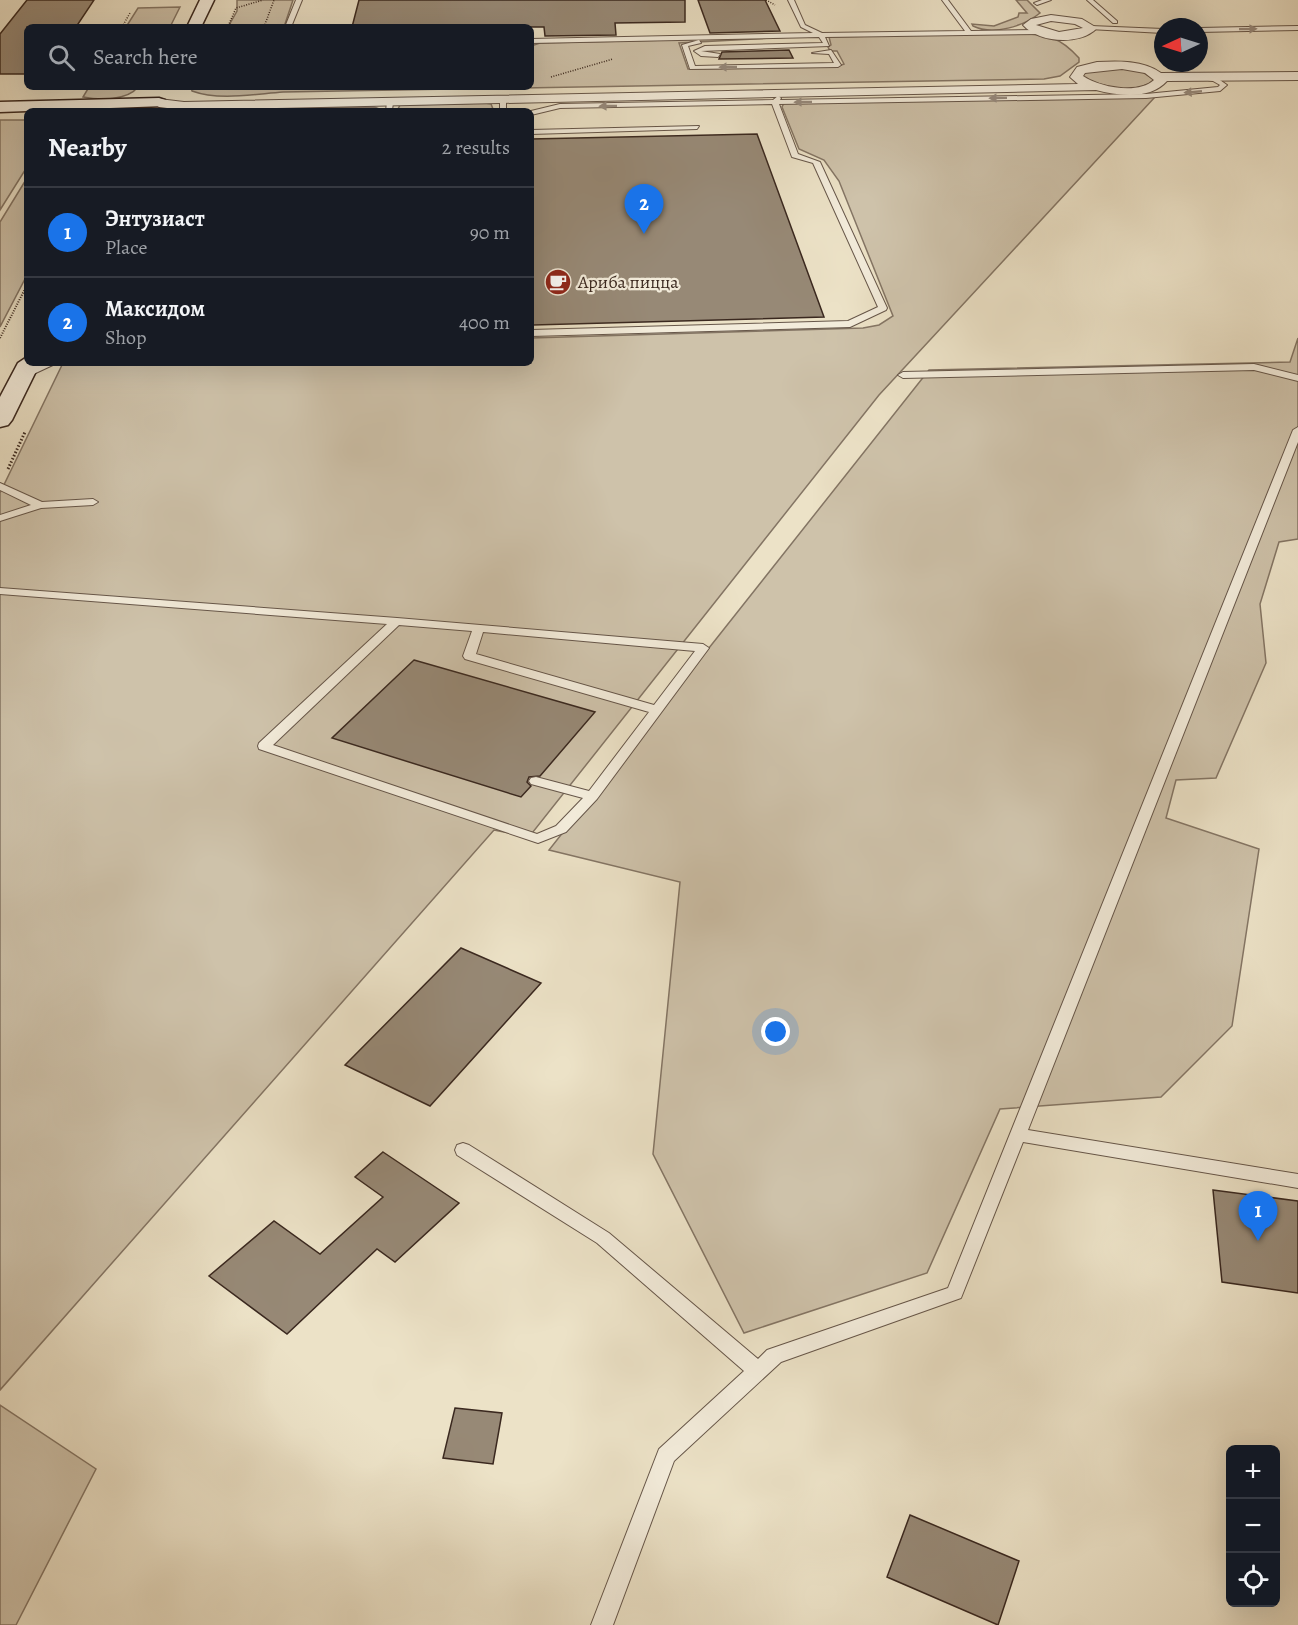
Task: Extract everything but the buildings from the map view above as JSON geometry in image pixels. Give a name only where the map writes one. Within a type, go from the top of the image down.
[{"type":"main road","points":[[195,24],[207,0]]},
{"type":"main road","points":[[0,107],[157,107],[166,90]]},
{"type":"main road","points":[[0,420],[25,370]]},
{"type":"street","points":[[1040,6],[1074,20],[1089,34],[1063,35],[1036,30],[1030,23],[1040,6]]},
{"type":"street","points":[[1063,35],[1086,59],[1107,66],[1135,68]]},
{"type":"street","points":[[1109,56],[1160,77],[1298,76]]},
{"type":"street","points":[[157,107],[188,98],[1042,81],[1076,75],[1086,59]]},
{"type":"street","points":[[1076,75],[1079,81],[1095,87]]},
{"type":"street","points":[[157,107],[503,105],[790,93],[1095,87],[1142,90],[1157,86],[1161,80],[1160,77]]},
{"type":"street","points":[[238,92],[272,97]]},
{"type":"lane","points":[[289,24],[299,0]]},
{"type":"lane","points":[[717,53],[701,54],[697,51],[705,48],[827,45],[822,35],[803,26],[791,0]]},
{"type":"lane","points":[[945,0],[969,32]]},
{"type":"lane","points":[[1090,0],[1115,22]]},
{"type":"lane","points":[[1074,20],[1115,22]]},
{"type":"lane","points":[[1089,34],[1115,22]]},
{"type":"lane","points":[[1104,28],[1154,31]]},
{"type":"lane","points":[[1208,30],[1298,28]]},
{"type":"lane","points":[[1003,31],[1036,30]]},
{"type":"lane","points":[[534,40],[1036,30]]},
{"type":"lane","points":[[798,36],[798,38],[786,40],[685,45],[692,68],[838,65],[831,52],[813,53]]},
{"type":"lane","points":[[740,50],[777,46]]},
{"type":"lane","points":[[534,112],[560,106],[1146,96],[1211,90],[1224,85],[1215,79],[1199,77]]},
{"type":"lane","points":[[534,333],[850,324],[883,308],[816,162],[795,154],[775,103],[775,99],[790,93]]},
{"type":"lane","points":[[534,132],[697,127]]},
{"type":"lane","points":[[25,370],[40,366]]},
{"type":"lane","points":[[903,375],[1254,367],[1298,378]]},
{"type":"lane","points":[[602,1625],[666,1455],[774,1356],[955,1293],[1298,430]]},
{"type":"lane","points":[[0,486],[40,505]]},
{"type":"lane","points":[[0,518],[40,505],[93,502]]},
{"type":"lane","points":[[0,591],[397,621],[703,648],[591,796],[561,829],[538,839],[264,746],[397,621]]},
{"type":"lane","points":[[479,628],[469,656],[657,710]]},
{"type":"lane","points":[[536,781],[591,796]]},
{"type":"lane","points":[[1018,1135],[1298,1181]]},
{"type":"lane","points":[[463,1150],[603,1238],[758,1371]]},
{"type":"path","points":[[229,24],[236,8],[262,0]]},
{"type":"path","points":[[265,24],[274,0]]},
{"type":"path","points":[[124,24],[130,14]]},
{"type":"path","points":[[542,80],[621,57]]},
{"type":"path","points":[[0,338],[24,291]]},
{"type":"path","points":[[10,492],[5,475],[30,422]]},
{"type":"shaded area","points":[[237,0],[293,0],[285,24],[230,24],[237,11]]},
{"type":"shaded area","points":[[1016,0],[1027,0],[1040,13],[1026,22],[999,30],[973,26],[972,24],[994,26],[1018,17],[1019,13],[1027,13]]},
{"type":"shaded area","points":[[180,7],[172,24],[128,24],[138,8]]},
{"type":"shaded area","points":[[1018,33],[1045,36],[1059,41],[1079,58],[1079,62],[1060,76],[1044,79],[534,88],[534,45],[540,43],[791,37],[679,43],[688,69],[836,67],[844,64],[837,51],[830,51],[829,37]]},
{"type":"shaded area","points":[[1108,67],[1141,71],[1155,80],[1137,88],[1128,89],[1110,87],[1082,78],[1083,73]]},
{"type":"shaded area","points":[[87,90],[135,90],[120,97],[97,99],[83,97]]},
{"type":"shaded area","points":[[400,90],[283,92],[225,96],[192,91]]},
{"type":"shaded area","points":[[1155,97],[879,395],[529,837],[494,830],[0,1390],[0,493],[62,366],[534,366],[534,338],[863,328],[879,325],[893,316],[839,181],[824,160],[799,149],[782,107],[784,103]]},
{"type":"shaded area","points":[[485,103],[491,104],[493,108],[398,108],[400,105]]},
{"type":"shaded area","points":[[374,107],[377,108],[225,108]]},
{"type":"shaded area","points":[[0,120],[24,120],[24,172],[0,210]]},
{"type":"shaded area","points":[[24,183],[24,281],[0,327],[0,222]]},
{"type":"shaded area","points":[[1298,338],[1298,539],[1279,542],[1260,604],[1266,663],[1216,778],[1176,780],[1166,818],[1259,849],[1232,1026],[1161,1097],[1000,1109],[927,1273],[744,1333],[653,1154],[680,882],[549,850],[929,370],[1290,362]]},
{"type":"shaded area","points":[[0,1405],[96,1469],[16,1625],[0,1625]]},
{"type":"place","name":"Максидом","points":[[644,234]]},
{"type":"place","name":"Ариба пицца","points":[[558,282]]},
{"type":"place","name":"Энтузиаст","points":[[1258,1241]]}]
